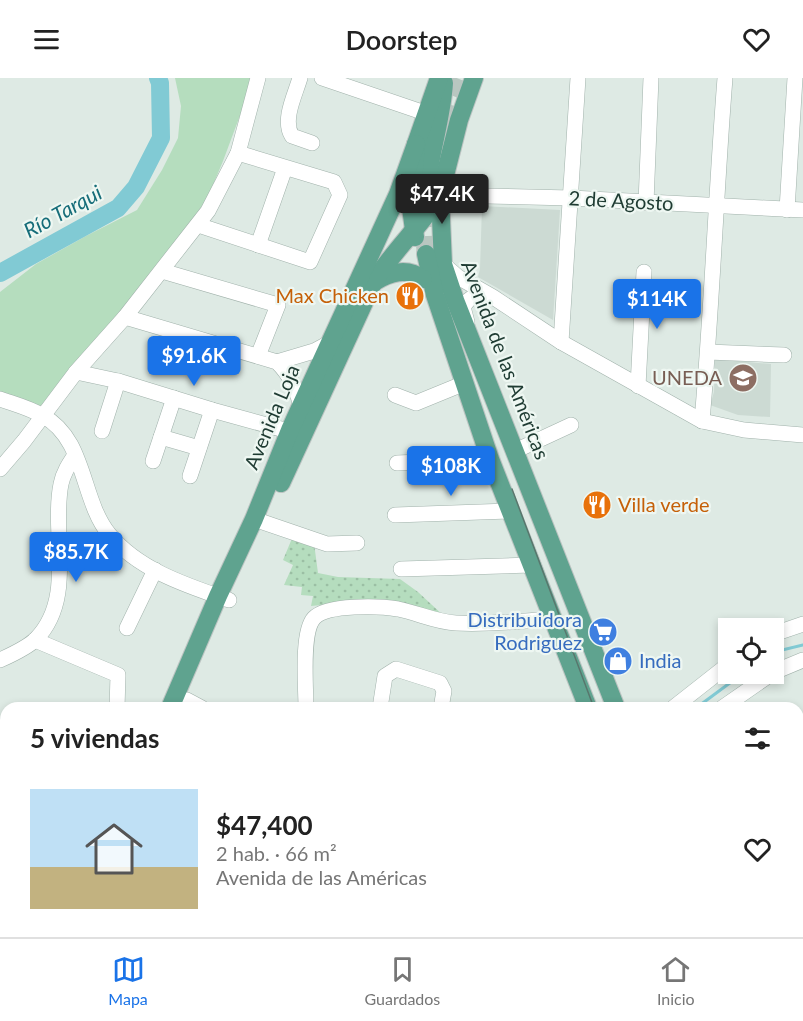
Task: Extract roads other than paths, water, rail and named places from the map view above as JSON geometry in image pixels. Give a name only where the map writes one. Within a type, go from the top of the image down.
[{"type":"main road","name":"Avenida de las Américas","points":[[442,78],[425,113],[416,144],[411,208],[423,279],[460,386],[482,431]]},
{"type":"main road","points":[[433,189],[430,155],[443,101],[442,78]]},
{"type":"main road","name":"Avenida de las Américas","points":[[474,78],[433,189],[435,295],[509,511],[586,702]]},
{"type":"main road","name":"Avenida Loja","points":[[296,432],[301,406],[398,194],[416,144]]},
{"type":"main road","name":"Avenida Loja","points":[[173,702],[259,522],[296,432],[373,283],[388,259],[414,232],[433,189]]},
{"type":"main road","name":"Avenida de las Américas","points":[[434,257],[470,336],[614,702]]},
{"type":"main road","name":"Avenida de las Américas","points":[[434,257],[443,295],[478,384],[527,483]]},
{"type":"main road","points":[[373,283],[393,272],[416,273],[423,279]]},
{"type":"main road","name":"Avenida Loja","points":[[192,702],[224,598]]},
{"type":"street","points":[[0,469],[76,372],[125,317],[208,211],[238,153],[258,78]]},
{"type":"street","points":[[300,78],[288,122],[289,131],[292,136],[312,142]]},
{"type":"street","points":[[322,78],[425,113]]},
{"type":"street","points":[[561,342],[578,78]]},
{"type":"street","points":[[646,202],[651,78]]},
{"type":"street","points":[[702,421],[724,78]]},
{"type":"street","points":[[787,210],[795,78]]},
{"type":"street","points":[[198,225],[310,262],[340,195],[334,182],[238,153]]},
{"type":"street","points":[[258,245],[285,168]]},
{"type":"street","name":"2 de Agosto","points":[[433,189],[715,207],[803,210]]},
{"type":"street","points":[[434,257],[458,277],[561,342],[702,421],[744,430],[803,435]]},
{"type":"street","points":[[162,271],[280,299],[258,356]]},
{"type":"street","points":[[638,386],[644,272]]},
{"type":"street","points":[[470,336],[463,307],[469,298],[478,294],[493,297]]},
{"type":"street","points":[[125,317],[277,362],[289,375],[297,390],[301,406]]},
{"type":"street","points":[[277,362],[314,351],[329,343]]},
{"type":"street","points":[[708,352],[784,355]]},
{"type":"street","points":[[76,372],[118,381],[212,410],[296,432]]},
{"type":"street","points":[[102,431],[118,381]]},
{"type":"street","points":[[395,395],[416,403],[460,386]]},
{"type":"street","points":[[153,461],[174,398]]},
{"type":"street","points":[[0,399],[42,415],[60,430],[75,455],[97,515],[109,534],[132,556],[156,570],[224,598]]},
{"type":"street","points":[[190,476],[212,410]]},
{"type":"street","points":[[514,451],[571,425]]},
{"type":"street","points":[[161,437],[199,448]]},
{"type":"street","points":[[0,660],[35,640],[48,621],[60,586],[60,484],[75,455]]},
{"type":"street","points":[[397,463],[490,459]]},
{"type":"street","points":[[395,515],[509,511]]},
{"type":"street","points":[[259,522],[327,544],[357,543]]},
{"type":"street","points":[[401,569],[531,565]]},
{"type":"street","points":[[127,628],[156,570]]},
{"type":"street","points":[[306,702],[307,634],[313,619],[335,609],[391,608],[458,623],[552,619]]},
{"type":"street","points":[[784,631],[803,624]]},
{"type":"street","points":[[35,640],[118,675],[117,702]]},
{"type":"street","points":[[784,668],[803,660]]},
{"type":"street","points":[[381,702],[385,676],[396,669],[440,683],[444,691],[442,702]]},
{"type":"street","points":[[681,702],[718,673]]},
{"type":"street","points":[[731,702],[756,684]]},
{"type":"waterway","name":"Río Tarqui","points":[[0,273],[118,208],[136,187],[161,138],[158,78]]},
{"type":"waterway","points":[[784,650],[803,645]]},
{"type":"waterway","points":[[704,702],[728,684]]},
{"type":"tunnel","points":[[443,121],[460,78]]},
{"type":"tunnel","points":[[426,254],[424,211],[431,168]]},
{"type":"tram line","points":[[512,489],[592,702]]},
{"type":"place","name":"Max Chicken","points":[[410,296]]},
{"type":"place","name":"UNEDA","points":[[743,378]]},
{"type":"place","name":"Villa verde","points":[[597,505]]},
{"type":"place","name":"Distribuidora Rodriguez","points":[[603,632]]},
{"type":"place","name":"India","points":[[618,661]]}]
